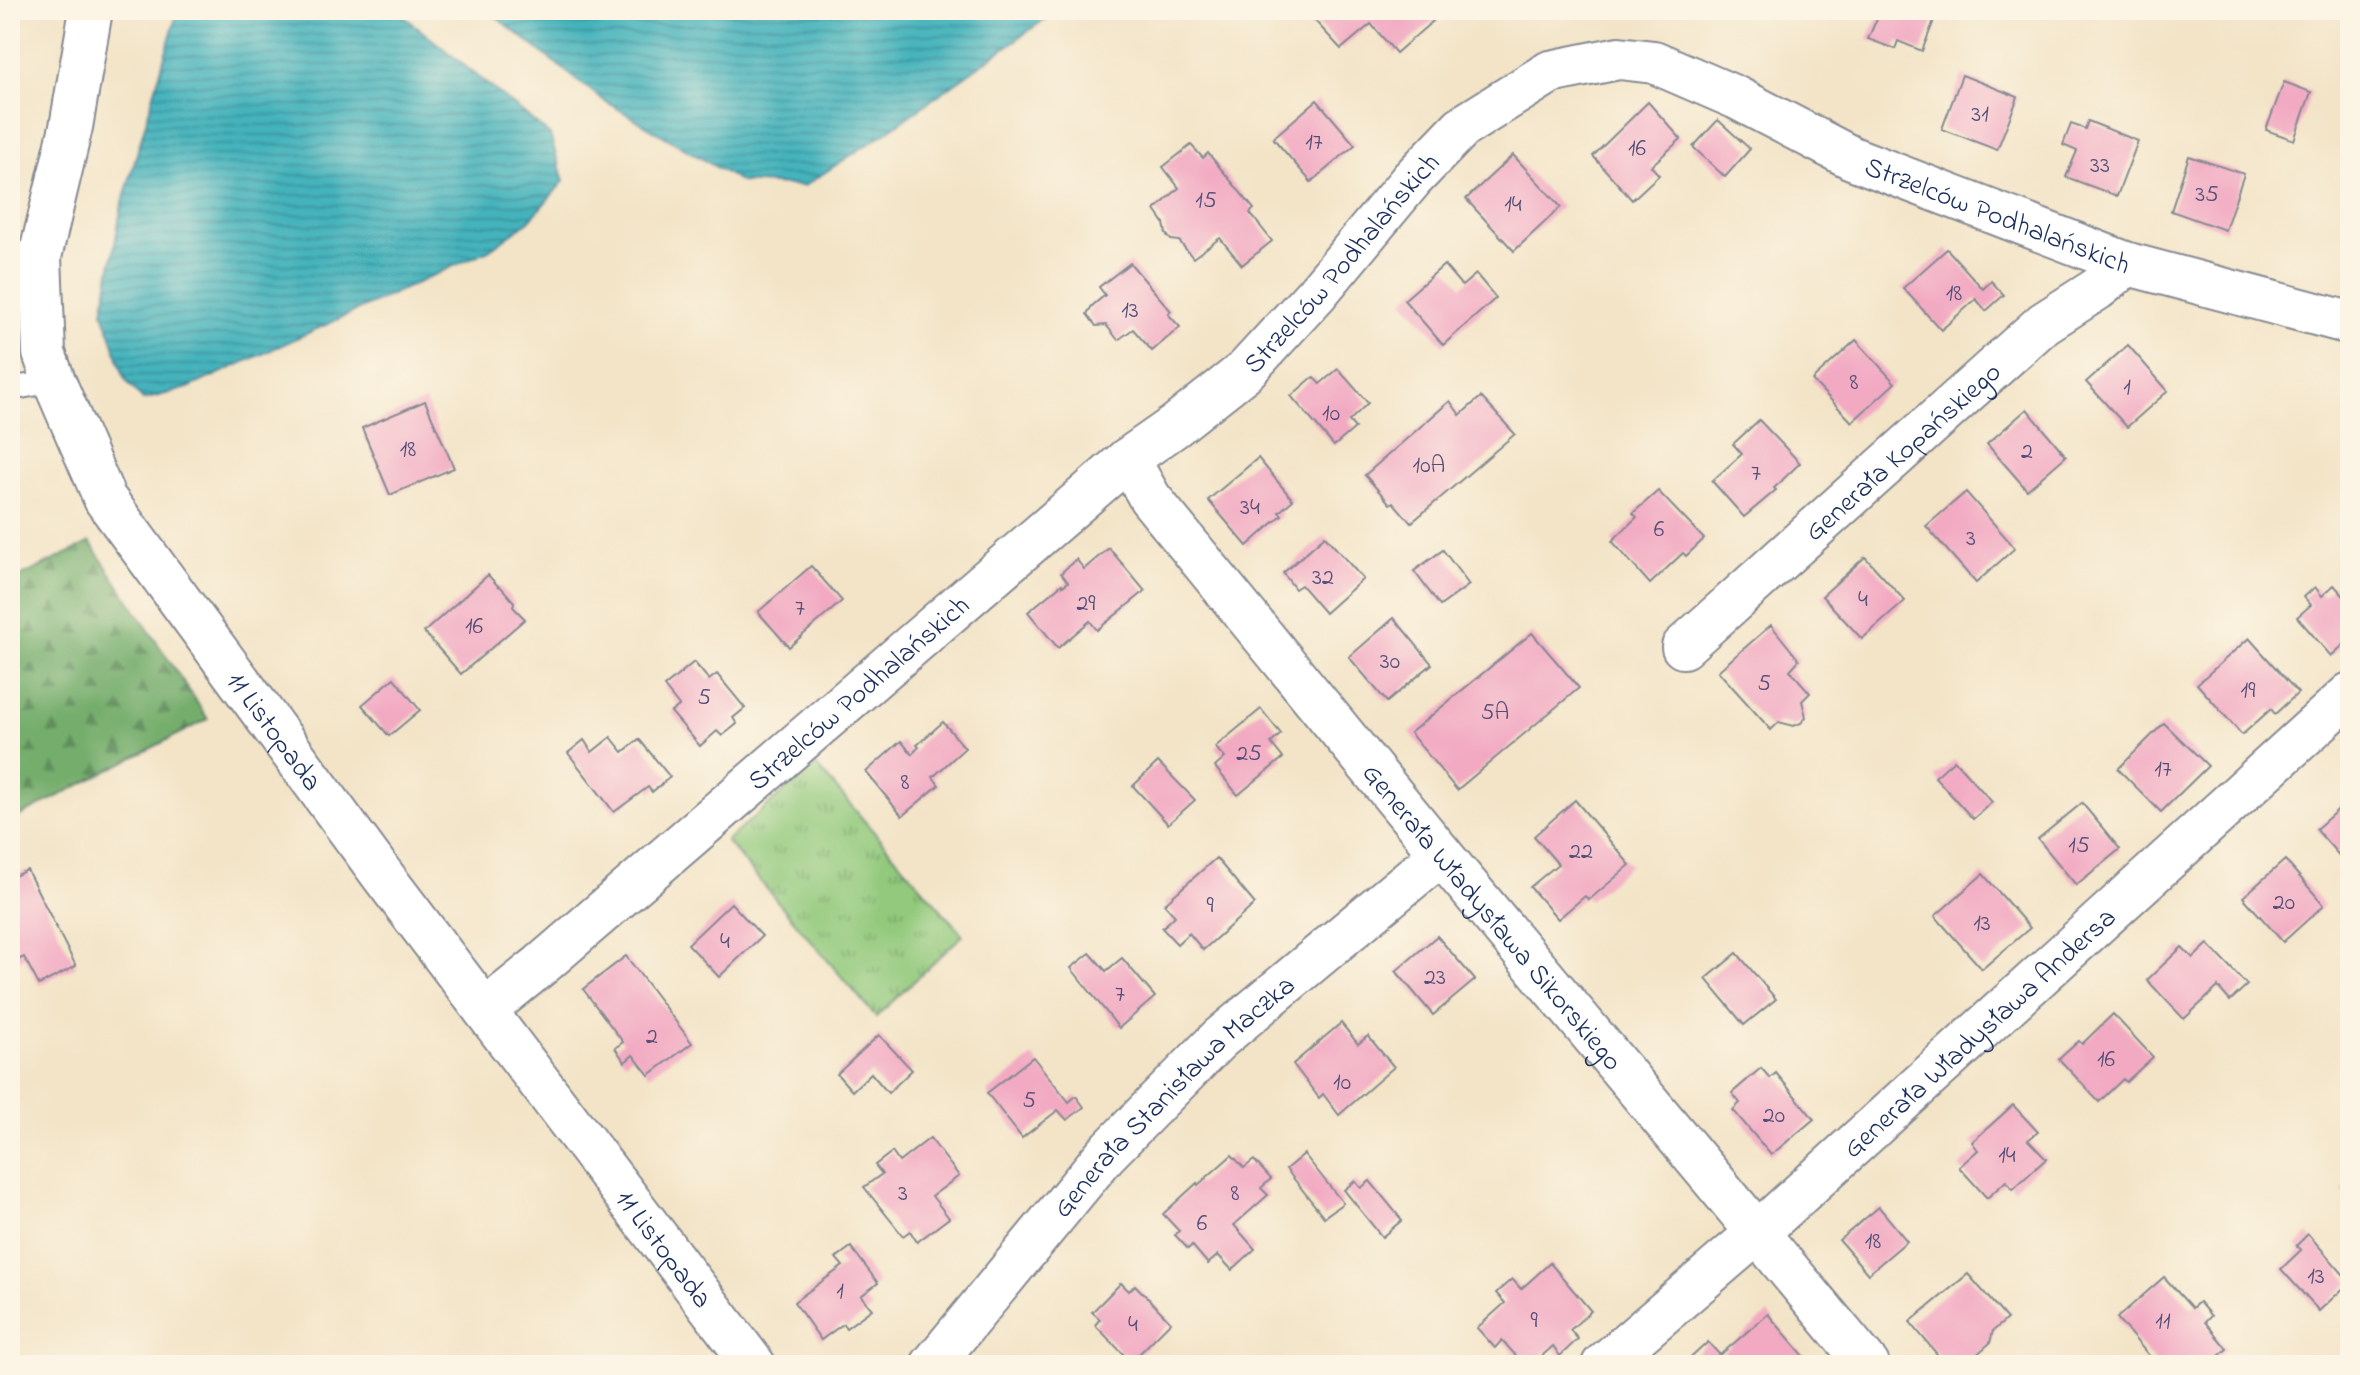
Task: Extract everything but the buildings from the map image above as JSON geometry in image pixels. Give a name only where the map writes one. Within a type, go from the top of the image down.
[{"type":"street","name":"11 Listopada","points":[[91,10],[71,127],[40,257],[44,353],[105,499],[383,876],[754,1365]]},
{"type":"street","name":"Strzelców Podhalańskich","points":[[485,1010],[1128,459],[1246,370],[1316,294],[1412,179],[1462,127],[1550,72],[1619,58],[1654,62],[1737,98],[1852,158],[2128,264],[2350,323]]},
{"type":"street","name":"Generała Kopańskiego","points":[[1683,647],[2044,323],[2097,289],[2128,264]]},
{"type":"street","name":"Generała Władysława Sikorskiego","points":[[1128,459],[1150,498],[1441,854],[1868,1365]]},
{"type":"street","name":"Generała Władysława Andersa","points":[[1603,1365],[1757,1233],[2350,694]]},
{"type":"street","name":"Generała Stanisława Maczka","points":[[932,1365],[1105,1155],[1219,1039],[1441,854]]},
{"type":"lane","points":[[10,389],[54,381]]},
{"type":"green space","points":[[90,542],[208,719],[10,821],[10,582]]},
{"type":"green space","points":[[816,765],[963,935],[876,1017],[726,841]]},
{"type":"water","points":[[178,10],[396,10],[550,135],[564,181],[529,221],[489,250],[188,388],[143,400],[125,379],[103,312],[121,209]]},
{"type":"water","points":[[487,10],[1058,10],[885,133],[804,186],[741,182],[603,100]]}]
